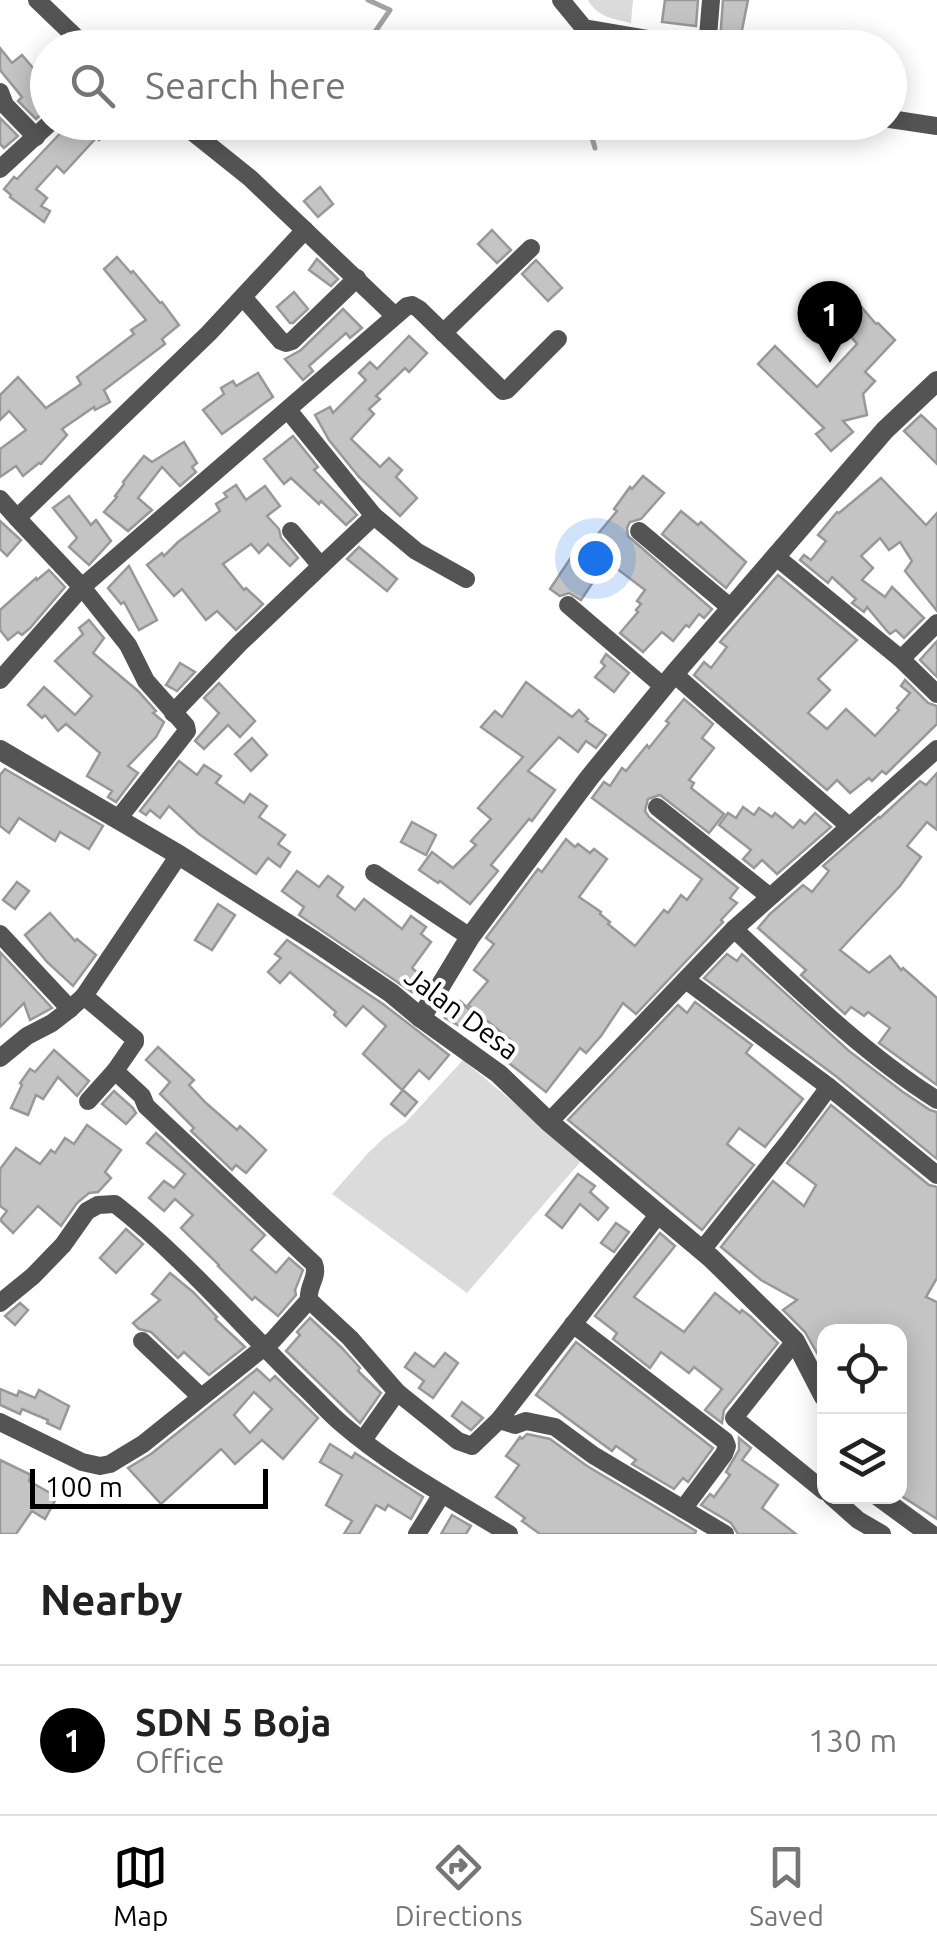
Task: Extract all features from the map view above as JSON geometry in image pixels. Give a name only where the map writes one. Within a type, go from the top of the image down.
[{"type":"street","points":[[37,0],[68,30]]},
{"type":"street","points":[[561,0],[584,28],[596,30]]},
{"type":"street","points":[[707,30],[711,0]]},
{"type":"street","points":[[0,92],[30,131]]},
{"type":"street","points":[[907,122],[937,126]]},
{"type":"street","points":[[1,167],[34,140]]},
{"type":"street","points":[[202,140],[250,178],[394,315]]},
{"type":"street","points":[[17,518],[306,230]]},
{"type":"street","points":[[443,333],[531,248]]},
{"type":"street","points":[[243,297],[286,343],[358,278]]},
{"type":"street","points":[[0,680],[82,587],[394,315],[412,305],[503,391],[558,339]]},
{"type":"street","points":[[421,1018],[470,937],[589,778],[885,430],[937,381]]},
{"type":"street","points":[[288,410],[374,516],[416,551],[466,579]]},
{"type":"street","points":[[0,499],[82,587],[128,645],[146,681],[186,726],[187,731],[118,819]]},
{"type":"street","points":[[173,713],[239,644],[374,516]]},
{"type":"street","points":[[640,531],[731,608]]},
{"type":"street","points":[[292,532],[320,566]]},
{"type":"street","points":[[775,556],[901,659],[937,694]]},
{"type":"street","points":[[568,605],[669,680],[849,826]]},
{"type":"street","points":[[901,659],[937,623]]},
{"type":"street","points":[[550,1122],[734,929],[937,748]]},
{"type":"street","name":"Jalan Desa","points":[[0,750],[179,855],[313,940],[391,992],[499,1074],[702,1250],[795,1342],[817,1384]]},
{"type":"street","points":[[657,807],[769,896]]},
{"type":"street","points":[[0,1058],[77,1002],[179,855]]},
{"type":"street","points":[[374,873],[470,937]]},
{"type":"street","points":[[734,929],[905,1080],[937,1100]]},
{"type":"street","points":[[0,934],[77,1002],[136,1039],[88,1101]]},
{"type":"street","points":[[686,980],[937,1175]]},
{"type":"street","points":[[115,1071],[142,1096],[146,1106],[314,1264],[316,1275],[308,1291],[309,1300],[350,1338],[397,1392],[467,1446],[472,1446],[499,1420],[658,1214]]},
{"type":"street","points":[[702,1250],[828,1087]]},
{"type":"street","points":[[0,1303],[63,1245],[87,1212],[106,1203],[114,1204],[157,1239],[341,1424],[442,1494],[509,1534]]},
{"type":"street","points":[[0,1422],[82,1462],[100,1466],[120,1459],[263,1348],[309,1300]]},
{"type":"street","points":[[573,1324],[726,1443],[724,1454],[683,1509]]},
{"type":"street","points":[[142,1342],[202,1397]]},
{"type":"street","points":[[795,1342],[734,1418],[817,1485]]},
{"type":"street","points":[[363,1440],[397,1392]]},
{"type":"street","points":[[499,1420],[555,1427],[716,1532]]},
{"type":"street","points":[[418,1534],[442,1494]]},
{"type":"street","points":[[840,1504],[882,1534]]},
{"type":"street","points":[[889,1504],[930,1534]]},
{"type":"shaded area","points":[[588,0],[633,0],[631,23],[601,14]]},
{"type":"shaded area","points":[[463,1060],[582,1160],[467,1293],[332,1194]]},
{"type":"building","points":[[665,0],[698,0],[696,26],[662,22]]},
{"type":"building","points":[[723,0],[748,0],[742,30],[721,30]]},
{"type":"building","points":[[0,48],[12,63],[22,55],[30,64],[30,113],[18,101],[22,97],[0,70]]},
{"type":"building","points":[[0,118],[18,136],[4,148],[0,144]]},
{"type":"building","points":[[54,140],[94,140],[64,173],[57,166],[36,189],[47,198],[41,206],[50,211],[44,222],[4,189],[14,177],[17,179]]},
{"type":"building","points":[[320,187],[333,204],[318,217],[304,201]]},
{"type":"building","points":[[492,230],[511,250],[497,263],[478,244]]},
{"type":"building","points":[[117,257],[179,325],[162,339],[165,344],[104,390],[110,402],[95,410],[94,407],[62,429],[67,435],[41,464],[23,476],[16,466],[0,477],[0,449],[26,430],[9,411],[0,420],[0,395],[18,377],[46,408],[81,384],[77,377],[134,334],[131,330],[146,320],[104,269]]},
{"type":"building","points":[[317,259],[338,279],[331,286],[309,270]]},
{"type":"building","points":[[536,260],[562,288],[548,301],[522,274]]},
{"type":"building","points":[[294,292],[308,309],[290,323],[277,307]]},
{"type":"building","points":[[844,295],[848,300],[852,296],[895,340],[865,372],[875,381],[863,394],[867,415],[843,421],[853,432],[831,451],[816,434],[824,428],[758,364],[775,346],[817,387],[857,344],[832,314],[839,308],[834,303]]},
{"type":"building","points":[[343,309],[362,328],[350,338],[346,333],[309,366],[313,371],[303,380],[285,359],[301,350]]},
{"type":"building","points":[[409,336],[427,353],[376,396],[380,399],[369,409],[374,414],[351,439],[380,467],[389,458],[402,470],[396,477],[417,498],[400,516],[359,477],[329,440],[315,415],[330,407],[333,413],[366,380],[359,373],[370,362],[377,369]]},
{"type":"building","points":[[258,373],[273,397],[222,434],[203,410],[224,394],[221,388],[233,381],[236,386]]},
{"type":"building","points":[[921,415],[937,430],[937,464],[904,431]]},
{"type":"building","points":[[293,436],[318,467],[314,470],[357,515],[346,525],[291,478],[284,484],[264,459]]},
{"type":"building","points":[[184,442],[197,463],[192,467],[196,472],[180,486],[162,467],[138,498],[152,510],[128,531],[104,512],[144,456],[152,462]]},
{"type":"building","points":[[643,476],[664,493],[641,519],[630,522],[628,536],[712,609],[704,618],[699,614],[673,641],[662,632],[643,652],[620,633],[638,612],[641,604],[637,601],[645,590],[607,561],[581,600],[569,593],[560,596],[550,589],[580,544],[585,547],[597,535],[630,487]]},
{"type":"building","points":[[881,478],[926,525],[937,513],[937,611],[905,571],[912,561],[900,542],[889,550],[880,538],[861,556],[873,568],[862,580],[885,597],[892,587],[924,618],[904,638],[896,630],[890,634],[867,607],[864,612],[852,603],[856,599],[832,577],[828,583],[800,560],[804,555],[811,560],[826,541],[818,535],[837,512]]},
{"type":"building","points":[[236,485],[246,500],[265,486],[280,506],[267,516],[298,558],[290,566],[268,544],[259,553],[251,544],[223,564],[244,590],[263,604],[236,630],[217,611],[206,620],[182,589],[174,596],[147,565],[220,511],[216,504]]},
{"type":"building","points":[[69,496],[91,525],[96,520],[111,541],[89,565],[69,547],[77,538],[53,508]]},
{"type":"building","points":[[681,511],[698,525],[701,522],[746,562],[726,588],[662,534]]},
{"type":"building","points":[[0,521],[21,540],[7,556],[0,549]]},
{"type":"building","points":[[359,547],[397,579],[387,591],[347,559]]},
{"type":"building","points":[[129,566],[157,620],[139,630],[124,602],[121,604],[108,588]]},
{"type":"building","points":[[49,570],[65,587],[30,628],[8,640],[0,630],[0,610]]},
{"type":"building","points":[[778,575],[857,640],[818,679],[830,690],[808,713],[827,729],[846,709],[875,736],[910,693],[901,686],[905,680],[928,703],[937,706],[937,724],[886,774],[882,771],[850,793],[837,780],[827,790],[694,675],[704,662],[711,668],[727,647],[720,642]]},
{"type":"building","points":[[89,620],[104,638],[93,653],[138,691],[164,722],[156,737],[128,766],[138,773],[116,802],[108,797],[112,791],[87,776],[100,753],[66,724],[58,731],[45,715],[42,718],[28,705],[44,687],[75,715],[92,696],[55,661],[83,634],[79,628]]},
{"type":"building","points":[[937,641],[937,677],[920,660]]},
{"type":"building","points":[[606,654],[629,673],[614,692],[595,677],[605,666],[601,662]]},
{"type":"building","points":[[180,663],[195,672],[177,691],[166,685]]},
{"type":"building","points":[[526,682],[572,717],[579,710],[586,721],[606,735],[596,748],[586,741],[578,752],[559,737],[528,771],[555,790],[491,865],[498,871],[470,904],[419,870],[432,852],[453,868],[476,845],[471,841],[491,819],[478,808],[523,757],[481,727],[495,711],[502,717]]},
{"type":"building","points":[[219,683],[255,721],[240,737],[228,725],[204,749],[195,741],[219,713],[204,698]]},
{"type":"building","points":[[684,699],[713,724],[702,738],[714,748],[689,780],[694,783],[691,788],[724,814],[709,833],[660,795],[648,799],[645,811],[738,888],[730,898],[737,903],[636,1014],[623,1003],[601,1036],[586,1053],[580,1048],[546,1092],[501,1057],[513,1042],[468,1005],[488,981],[474,970],[494,944],[486,938],[566,839],[590,853],[594,849],[607,859],[579,897],[601,912],[608,924],[635,946],[664,910],[668,913],[681,895],[687,900],[702,879],[592,798],[604,782],[610,786],[622,768],[626,771],[647,745],[649,748]]},
{"type":"building","points":[[252,738],[267,755],[251,771],[235,754]]},
{"type":"building","points":[[179,761],[197,775],[204,765],[221,776],[216,783],[244,803],[250,794],[267,806],[259,817],[285,835],[278,844],[290,852],[280,867],[268,858],[256,874],[199,834],[169,806],[160,818],[150,810],[146,815],[140,811]]},
{"type":"building","points":[[5,769],[103,826],[89,849],[60,832],[55,841],[19,818],[9,833],[0,826],[0,775]]},
{"type":"building","points":[[937,773],[937,830],[927,822],[907,846],[921,857],[900,886],[840,950],[869,973],[890,956],[901,970],[937,998],[937,1085],[879,1043],[890,1028],[868,1012],[864,1016],[851,1007],[845,1014],[801,975],[806,970],[758,928],[803,885],[812,892],[829,871],[823,866],[920,781],[926,785]]},
{"type":"building","points":[[743,807],[754,815],[759,808],[772,817],[775,813],[793,828],[800,820],[805,824],[815,813],[831,827],[777,874],[762,860],[754,868],[743,859],[751,850],[719,825],[728,813],[736,818]]},
{"type":"building","points":[[412,822],[436,835],[426,855],[401,842]]},
{"type":"building","points":[[297,871],[319,887],[328,876],[343,887],[337,896],[355,910],[364,899],[402,929],[411,916],[426,927],[421,934],[431,942],[412,968],[424,978],[412,992],[299,915],[304,907],[282,891]]},
{"type":"building","points":[[17,882],[29,891],[15,909],[3,900]]},
{"type":"building","points":[[218,904],[235,915],[212,950],[195,940]]},
{"type":"building","points":[[50,913],[75,941],[96,955],[73,986],[25,935]]},
{"type":"building","points":[[287,940],[383,1004],[449,1055],[429,1079],[419,1070],[402,1090],[363,1054],[386,1026],[363,1006],[346,1026],[334,1015],[336,1012],[290,972],[280,983],[268,972],[281,958],[275,954]]},
{"type":"building","points":[[0,952],[52,1008],[30,1020],[24,1003],[0,1027]]},
{"type":"building","points":[[727,954],[737,961],[742,954],[849,1051],[937,1112],[937,1159],[837,1077],[704,978]]},
{"type":"building","points":[[460,1001],[473,1013],[461,1027],[445,1018]]},
{"type":"building","points":[[695,1002],[752,1045],[746,1053],[803,1099],[765,1147],[739,1128],[727,1144],[754,1165],[702,1230],[568,1120],[678,1005],[687,1013]]},
{"type":"building","points":[[158,1047],[194,1080],[189,1085],[206,1103],[266,1150],[246,1173],[236,1165],[232,1170],[160,1094],[170,1082],[146,1060]]},
{"type":"building","points":[[54,1050],[89,1081],[77,1096],[58,1077],[43,1099],[36,1095],[28,1115],[11,1108],[30,1069],[35,1072]]},
{"type":"building","points":[[403,1090],[417,1102],[405,1116],[391,1104]]},
{"type":"building","points":[[114,1091],[136,1113],[126,1124],[102,1104]]},
{"type":"building","points":[[831,1105],[929,1185],[937,1187],[937,1278],[926,1297],[937,1302],[937,1519],[907,1500],[907,1324],[817,1324],[817,1353],[805,1332],[783,1310],[797,1300],[761,1280],[721,1247],[773,1181],[804,1206],[816,1185],[787,1163]]},
{"type":"building","points":[[87,1125],[121,1150],[105,1172],[111,1178],[98,1192],[89,1193],[77,1203],[61,1226],[38,1206],[13,1233],[0,1220],[7,1211],[0,1206],[0,1169],[16,1148],[40,1164],[51,1150],[55,1153],[65,1138],[74,1144]]},
{"type":"building","points":[[156,1133],[265,1235],[251,1250],[276,1273],[289,1258],[303,1270],[296,1295],[278,1316],[255,1297],[252,1300],[181,1228],[193,1215],[175,1199],[164,1211],[149,1198],[164,1181],[174,1188],[185,1174],[147,1143]]},
{"type":"building","points":[[578,1174],[595,1186],[590,1192],[608,1208],[598,1220],[580,1204],[562,1228],[546,1215]]},
{"type":"building","points":[[616,1223],[629,1232],[614,1252],[601,1243]]},
{"type":"building","points":[[126,1229],[143,1244],[116,1273],[100,1258]]},
{"type":"building","points":[[660,1233],[675,1246],[634,1297],[684,1332],[715,1293],[750,1316],[778,1343],[724,1410],[722,1423],[705,1410],[722,1389],[694,1367],[689,1373],[661,1352],[650,1368],[613,1339],[617,1333],[595,1316]]},
{"type":"building","points":[[170,1273],[245,1347],[209,1375],[184,1352],[178,1358],[151,1332],[133,1323],[160,1300],[152,1294]]},
{"type":"building","points":[[20,1303],[28,1310],[15,1325],[5,1316]]},
{"type":"building","points":[[310,1318],[381,1393],[360,1423],[286,1351]]},
{"type":"building","points":[[576,1342],[713,1448],[688,1482],[683,1478],[674,1489],[632,1464],[636,1460],[616,1446],[612,1451],[536,1395]]},
{"type":"building","points":[[415,1353],[434,1367],[445,1353],[458,1363],[433,1398],[419,1388],[424,1381],[405,1367]]},
{"type":"building","points":[[257,1369],[270,1381],[275,1376],[318,1418],[283,1459],[262,1440],[235,1464],[221,1449],[161,1504],[128,1468]],"holes":[[[254,1392],[272,1409],[250,1433],[234,1415]]]},
{"type":"building","points":[[0,1389],[35,1398],[39,1390],[69,1406],[60,1429],[22,1409],[20,1414],[0,1405]]},
{"type":"building","points":[[462,1402],[483,1418],[471,1430],[452,1416]]},
{"type":"building","points":[[527,1434],[550,1439],[587,1466],[696,1531],[695,1534],[540,1534],[496,1497],[519,1465],[506,1456]]},
{"type":"building","points":[[739,1438],[751,1448],[742,1460],[778,1485],[762,1508],[796,1534],[738,1534],[731,1523],[701,1505],[710,1494],[714,1497],[730,1475],[726,1472],[739,1450]]},
{"type":"building","points":[[330,1444],[352,1458],[355,1453],[423,1497],[411,1519],[388,1505],[385,1510],[376,1505],[359,1534],[344,1534],[352,1521],[326,1505],[342,1475],[320,1462]]},
{"type":"building","points":[[0,1460],[31,1475],[29,1481],[57,1497],[45,1519],[32,1511],[16,1534],[0,1534]]},
{"type":"building","points":[[452,1515],[471,1526],[466,1534],[441,1534]]},
{"type":"waterway","points":[[368,0],[390,10],[376,30]]},
{"type":"waterway","points":[[593,140],[595,148]]},
{"type":"place","name":"SDN 5 Boja","points":[[830,363]]}]
